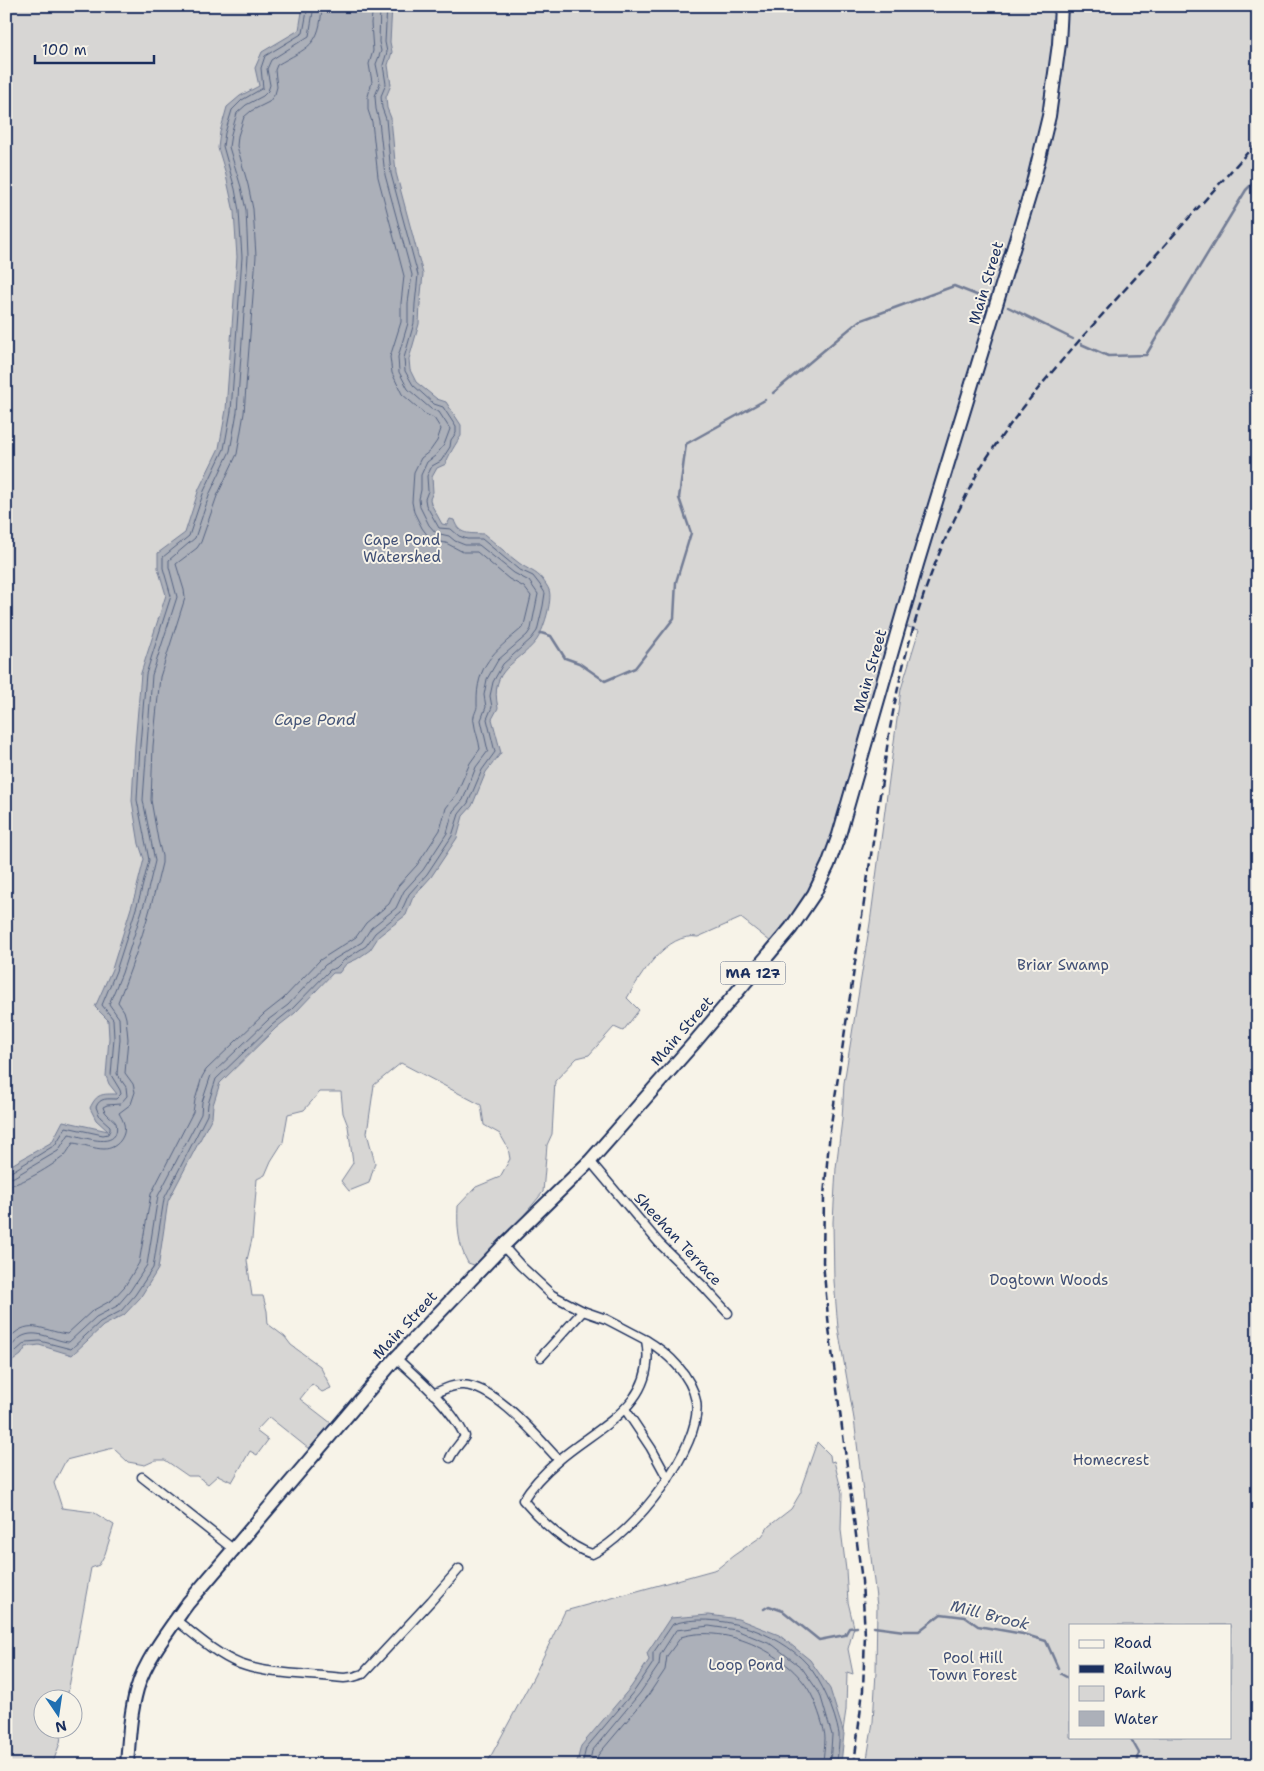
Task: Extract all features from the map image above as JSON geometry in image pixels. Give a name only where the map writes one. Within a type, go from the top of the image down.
[{"type":"main road","name":"Main Street","points":[[127,1765],[130,1723],[138,1687],[152,1656],[176,1620],[396,1358],[503,1246],[590,1161],[681,1059],[791,928],[814,894],[828,866],[839,835],[917,564],[1032,187],[1049,116],[1059,44],[1061,6]]},
{"type":"street","name":"Sheehan Terrace","points":[[590,1161],[659,1243],[728,1313]]},
{"type":"street","points":[[503,1246],[552,1295],[583,1311],[606,1319],[646,1340],[662,1349],[674,1361],[690,1386],[696,1401],[694,1429],[668,1479],[633,1524],[610,1544],[592,1554],[582,1552],[540,1518],[523,1500],[530,1488],[559,1460],[609,1424],[631,1403],[642,1383],[648,1352],[646,1340]]},
{"type":"street","points":[[542,1357],[583,1311]]},
{"type":"street","points":[[396,1358],[433,1394],[454,1418],[464,1436],[450,1458]]},
{"type":"street","points":[[433,1394],[462,1385],[479,1389],[506,1406],[559,1460]]},
{"type":"street","points":[[625,1409],[651,1448],[668,1479]]},
{"type":"street","points":[[142,1478],[234,1549]]},
{"type":"street","points":[[176,1620],[218,1652],[240,1664],[275,1671],[344,1678],[353,1677],[362,1674],[431,1601],[459,1568]]},
{"type":"green space","points":[[6,6],[1054,6],[1054,16],[1068,13],[1069,6],[1258,6],[1258,1765],[866,1765],[873,1722],[877,1606],[854,1419],[838,1328],[834,1281],[833,1222],[844,1083],[870,923],[901,689],[919,630],[894,623],[827,854],[816,878],[802,900],[771,942],[741,918],[698,937],[686,937],[675,941],[665,948],[647,967],[627,998],[639,1010],[623,1031],[614,1027],[589,1055],[577,1058],[555,1081],[552,1134],[547,1145],[543,1192],[511,1231],[477,1266],[468,1263],[462,1249],[458,1228],[458,1206],[476,1187],[500,1177],[510,1159],[508,1148],[500,1134],[484,1125],[481,1105],[401,1063],[374,1085],[367,1133],[375,1163],[369,1183],[349,1191],[341,1181],[353,1163],[348,1126],[343,1113],[341,1092],[320,1092],[304,1110],[288,1114],[283,1142],[265,1175],[257,1179],[252,1239],[247,1260],[252,1296],[263,1296],[268,1324],[285,1337],[291,1345],[320,1366],[331,1388],[322,1392],[312,1384],[300,1399],[331,1423],[309,1449],[269,1417],[256,1431],[268,1440],[257,1455],[250,1451],[232,1482],[218,1475],[208,1484],[197,1476],[188,1476],[165,1460],[156,1460],[145,1465],[128,1462],[113,1448],[66,1460],[54,1483],[62,1508],[93,1512],[114,1525],[105,1554],[99,1565],[91,1568],[69,1688],[32,1688],[32,1738],[61,1738],[52,1765],[6,1765]]},
{"type":"green space","name":"Loop Pond","points":[[817,1442],[830,1455],[831,1462],[834,1461],[842,1493],[841,1530],[848,1602],[854,1627],[848,1649],[853,1674],[847,1672],[846,1710],[838,1765],[486,1765],[534,1676],[565,1611],[717,1569],[762,1536],[769,1526],[791,1509],[801,1492]]},
{"type":"water","name":"Cape Pond","points":[[303,6],[392,6],[390,42],[392,52],[388,65],[391,85],[386,97],[387,108],[391,118],[396,173],[423,274],[419,324],[409,359],[410,370],[416,382],[437,399],[446,402],[461,425],[461,436],[446,464],[437,468],[432,477],[433,492],[430,499],[431,504],[442,524],[447,525],[450,519],[454,520],[459,529],[466,533],[484,534],[519,563],[540,577],[546,584],[550,595],[547,616],[536,641],[506,668],[497,684],[498,708],[492,719],[501,753],[486,772],[472,806],[463,816],[457,838],[431,877],[413,897],[406,915],[379,936],[370,950],[346,964],[339,973],[333,973],[295,1013],[276,1028],[220,1083],[213,1105],[212,1117],[168,1201],[158,1269],[140,1298],[124,1315],[103,1326],[72,1355],[39,1345],[26,1347],[21,1355],[6,1366],[6,1168],[52,1142],[63,1121],[108,1131],[96,1120],[90,1108],[95,1099],[100,1095],[117,1094],[109,1084],[106,1076],[109,1038],[108,1020],[95,1007],[112,969],[144,859],[139,844],[132,801],[141,673],[166,595],[158,568],[158,553],[185,533],[199,489],[219,448],[226,410],[237,257],[234,212],[218,148],[220,132],[227,107],[240,96],[259,86],[255,68],[262,52],[299,30]]},
{"type":"water","name":"Loop Pond","points":[[709,1615],[738,1619],[779,1635],[810,1660],[830,1689],[844,1734],[841,1765],[579,1765],[577,1762],[581,1746],[631,1687],[649,1660],[647,1653],[670,1618]]},
{"type":"waterway","points":[[1197,271],[1246,190],[1258,178]]},
{"type":"waterway","points":[[1081,344],[1108,356],[1146,355],[1196,272]]},
{"type":"waterway","points":[[773,393],[859,321],[954,286],[989,300]]},
{"type":"waterway","points":[[1008,307],[1073,339]]},
{"type":"waterway","points":[[541,633],[551,636],[565,658],[579,663],[605,681],[635,668],[674,618],[676,582],[691,533],[679,498],[686,444],[765,400]]},
{"type":"waterway","name":"Mill Brook","points":[[764,1609],[769,1606],[783,1611],[819,1640],[845,1635],[849,1628],[857,1627]]},
{"type":"waterway","name":"Mill Brook","points":[[874,1627],[919,1631],[941,1614],[965,1617],[978,1626],[1023,1634],[1046,1641],[1058,1668]]},
{"type":"waterway","name":"Mill Brook","points":[[1061,1674],[1069,1678]]},
{"type":"waterway","name":"Mill Brook","points":[[1131,1738],[1139,1753],[1137,1765]]},
{"type":"railway","points":[[854,1765],[863,1690],[865,1635],[862,1581],[829,1328],[823,1262],[824,1196],[830,1131],[889,734],[908,645],[926,587],[949,531],[973,481],[996,444],[1064,358],[1258,141]]},
{"type":"park label","name":"Cape Pond Watershed","points":[[402,548]]},
{"type":"park label","name":"Briar Swamp","points":[[1063,965]]},
{"type":"park label","name":"Dogtown Woods","points":[[1049,1280]]},
{"type":"park label","name":"Homecrest","points":[[1111,1460]]},
{"type":"park label","name":"Pool Hill Town Forest","points":[[973,1666]]}]
